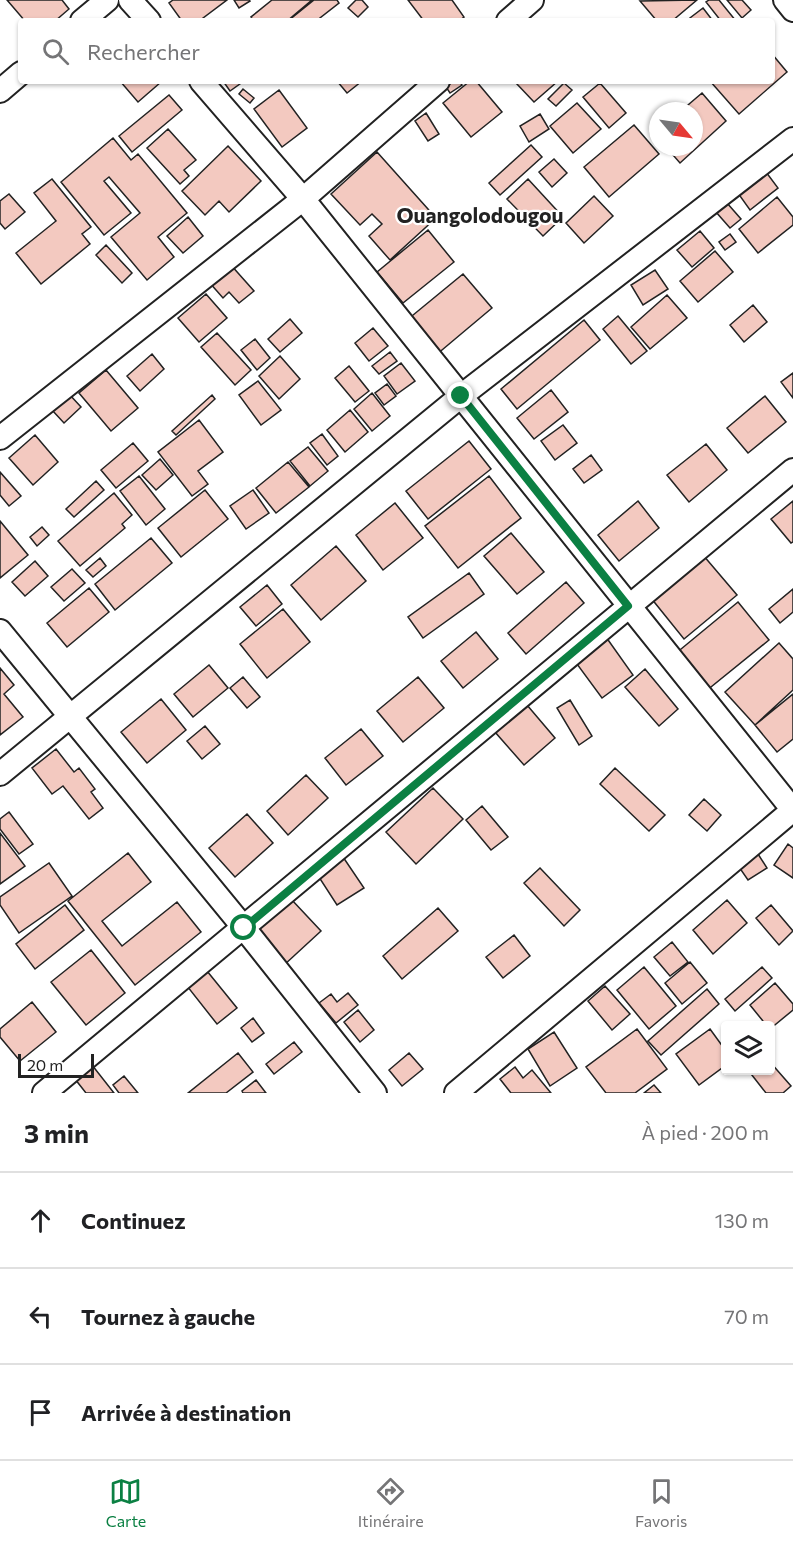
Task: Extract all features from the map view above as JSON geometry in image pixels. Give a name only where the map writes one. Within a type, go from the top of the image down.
[{"type":"street","points":[[86,18],[107,0]]},
{"type":"street","points":[[130,0],[146,18]]},
{"type":"street","points":[[511,18],[532,0]]},
{"type":"street","points":[[785,0],[793,10]]},
{"type":"street","points":[[0,92],[18,77]]},
{"type":"street","points":[[204,84],[303,198],[793,810],[456,1093]]},
{"type":"street","points":[[0,438],[303,198],[435,84]]},
{"type":"street","points":[[0,774],[69,715],[461,396],[793,139]]},
{"type":"street","points":[[44,1093],[793,470]]},
{"type":"street","points":[[0,631],[244,928],[375,1093]]},
{"type":"building","points":[[7,0],[62,0],[69,9],[58,18],[22,18]]},
{"type":"building","points":[[173,0],[227,0],[203,18],[180,18],[169,3]]},
{"type":"building","points":[[234,0],[249,0],[250,1],[239,8]]},
{"type":"building","points":[[272,0],[312,0],[291,18],[251,17]]},
{"type":"building","points":[[314,0],[337,0],[339,3],[320,18],[292,18]]},
{"type":"building","points":[[356,0],[362,0],[368,7],[358,17],[348,8]]},
{"type":"building","points":[[408,0],[452,0],[464,17],[463,18],[422,18]]},
{"type":"building","points":[[697,0],[676,18],[654,18],[640,1]]},
{"type":"building","points":[[719,0],[734,18],[719,18],[706,2]]},
{"type":"building","points":[[727,0],[742,0],[751,10],[742,18]]},
{"type":"building","points":[[703,8],[711,18],[690,18]]},
{"type":"building","points":[[775,58],[787,72],[775,82]]},
{"type":"building","points":[[123,84],[159,84],[138,102]]},
{"type":"building","points":[[225,84],[240,84],[230,91]]},
{"type":"building","points":[[340,84],[358,84],[347,93]]},
{"type":"building","points":[[450,84],[462,85],[450,93],[446,87]]},
{"type":"building","points":[[466,84],[479,84],[502,112],[471,137],[443,103]]},
{"type":"building","points":[[517,84],[555,84],[534,102]]},
{"type":"building","points":[[563,84],[572,90],[556,106],[548,99]]},
{"type":"building","points":[[601,84],[626,113],[609,128],[583,97]]},
{"type":"building","points":[[713,84],[773,84],[739,114]]},
{"type":"building","points":[[243,89],[254,98],[250,103],[239,94]]},
{"type":"building","points":[[279,90],[307,128],[282,147],[254,109]]},
{"type":"building","points":[[702,93],[726,121],[703,142],[703,102],[692,102]]},
{"type":"building","points":[[169,95],[182,110],[132,152],[119,136]]},
{"type":"building","points":[[577,103],[601,129],[573,153],[550,126]]},
{"type":"building","points":[[426,113],[439,134],[428,141],[415,121]]},
{"type":"building","points":[[540,114],[549,129],[529,142],[520,126]]},
{"type":"building","points":[[634,125],[649,142],[649,156],[657,156],[609,197],[584,167]]},
{"type":"building","points":[[168,129],[196,160],[184,170],[189,176],[180,184],[147,148]]},
{"type":"building","points":[[113,138],[131,160],[138,154],[187,213],[158,237],[174,257],[147,280],[111,237],[140,213],[109,177],[104,181],[131,213],[104,235],[61,182]]},
{"type":"building","points":[[531,145],[542,157],[500,195],[489,183]]},
{"type":"building","points":[[228,146],[261,181],[229,212],[219,201],[205,215],[182,191]]},
{"type":"building","points":[[377,152],[436,218],[390,260],[369,236],[382,224],[372,214],[360,225],[331,194]]},
{"type":"building","points":[[674,156],[688,156],[680,163]]},
{"type":"building","points":[[554,159],[567,173],[552,187],[539,172]]},
{"type":"building","points":[[763,168],[778,188],[750,210],[735,189]]},
{"type":"building","points":[[52,179],[91,227],[82,234],[90,244],[41,284],[16,253],[56,221],[34,193]]},
{"type":"building","points":[[528,179],[563,217],[543,236],[507,199]]},
{"type":"building","points":[[9,194],[25,212],[5,229],[0,223],[0,201]]},
{"type":"building","points":[[594,196],[613,216],[584,243],[566,223]]},
{"type":"building","points":[[777,197],[793,217],[793,225],[758,253],[739,229]]},
{"type":"building","points":[[727,203],[741,219],[730,228],[716,212]]},
{"type":"building","points":[[188,217],[203,236],[183,253],[167,236]]},
{"type":"building","points":[[428,230],[454,262],[403,303],[377,272]]},
{"type":"building","points":[[700,231],[714,248],[692,267],[677,250]]},
{"type":"building","points":[[730,234],[736,242],[725,250],[719,242]]},
{"type":"building","points":[[106,245],[132,273],[122,283],[96,255]]},
{"type":"building","points":[[715,251],[733,272],[698,302],[680,281]]},
{"type":"building","points":[[230,264],[254,291],[239,303],[229,292],[223,298],[209,282]]},
{"type":"building","points":[[655,270],[668,289],[643,305],[631,285]]},
{"type":"building","points":[[463,274],[492,308],[436,355],[407,320]]},
{"type":"building","points":[[206,294],[227,318],[199,342],[178,318]]},
{"type":"building","points":[[667,295],[687,318],[650,349],[631,327]]},
{"type":"building","points":[[753,305],[767,322],[744,342],[730,325]]},
{"type":"building","points":[[618,316],[647,351],[631,364],[603,329]]},
{"type":"building","points":[[290,319],[302,333],[280,352],[268,339]]},
{"type":"building","points":[[584,320],[600,340],[517,409],[501,389]]},
{"type":"building","points":[[373,328],[388,346],[369,361],[355,343]]},
{"type":"building","points":[[217,333],[251,370],[235,385],[201,347]]},
{"type":"building","points":[[255,339],[270,358],[257,370],[241,350]]},
{"type":"building","points":[[390,352],[397,361],[379,374],[372,366]]},
{"type":"building","points":[[152,354],[164,369],[140,391],[127,376]]},
{"type":"building","points":[[280,356],[300,379],[279,399],[259,376]]},
{"type":"building","points":[[401,363],[415,381],[397,394],[384,376]]},
{"type":"building","points":[[349,366],[369,391],[355,402],[335,378]]},
{"type":"building","points":[[106,370],[138,408],[111,431],[79,393]]},
{"type":"building","points":[[793,373],[793,398],[781,382]]},
{"type":"building","points":[[258,381],[281,410],[261,425],[239,395]]},
{"type":"building","points":[[387,384],[396,396],[384,405],[375,393]]},
{"type":"building","points":[[551,390],[568,412],[534,439],[517,418]]},
{"type":"building","points":[[372,393],[390,416],[372,431],[354,409]]},
{"type":"building","points":[[69,394],[81,407],[64,423],[52,410]]},
{"type":"building","points":[[212,395],[215,399],[176,435],[172,431]]},
{"type":"building","points":[[765,396],[786,422],[748,453],[727,428]]},
{"type":"building","points":[[350,410],[368,432],[345,452],[327,430]]},
{"type":"building","points":[[199,420],[223,452],[198,471],[208,484],[192,496],[158,452]]},
{"type":"building","points":[[563,425],[577,443],[555,460],[541,441]]},
{"type":"building","points":[[322,434],[338,456],[327,465],[310,443]]},
{"type":"building","points":[[35,435],[58,462],[33,485],[9,458]]},
{"type":"building","points":[[469,441],[491,469],[428,519],[406,491]]},
{"type":"building","points":[[133,443],[148,461],[116,488],[101,470]]},
{"type":"building","points":[[706,444],[727,470],[689,502],[667,475]]},
{"type":"building","points":[[308,447],[328,471],[310,486],[290,461]]},
{"type":"building","points":[[591,455],[602,470],[584,483],[573,469]]},
{"type":"building","points":[[160,459],[173,475],[156,490],[142,475]]},
{"type":"building","points":[[288,462],[309,487],[276,513],[256,488]]},
{"type":"building","points":[[0,472],[21,496],[9,506],[0,495]]},
{"type":"building","points":[[139,476],[165,509],[146,525],[120,491]]},
{"type":"building","points":[[489,476],[521,518],[458,568],[425,526]]},
{"type":"building","points":[[96,481],[104,490],[74,517],[66,509]]},
{"type":"building","points":[[205,490],[228,519],[181,557],[158,528]]},
{"type":"building","points":[[253,490],[269,513],[246,529],[230,506]]},
{"type":"building","points":[[114,493],[132,515],[122,524],[125,528],[80,566],[58,541]]},
{"type":"building","points":[[638,501],[659,528],[619,561],[598,535]]},
{"type":"building","points":[[793,501],[793,542],[791,543],[771,519]]},
{"type":"building","points":[[395,503],[423,538],[383,570],[356,535]]},
{"type":"building","points":[[0,521],[28,555],[0,578]]},
{"type":"building","points":[[42,527],[49,535],[37,546],[30,537]]},
{"type":"building","points":[[511,533],[544,572],[517,594],[484,556]]},
{"type":"building","points":[[151,538],[172,563],[115,610],[95,584]]},
{"type":"building","points":[[336,546],[366,581],[321,620],[291,585]]},
{"type":"building","points":[[703,555],[737,595],[684,639],[651,598]]},
{"type":"building","points":[[100,558],[106,566],[93,577],[86,570]]},
{"type":"building","points":[[35,561],[48,576],[25,596],[12,582]]},
{"type":"building","points":[[72,569],[85,583],[64,601],[51,587]]},
{"type":"building","points":[[469,573],[484,594],[423,638],[408,617]]},
{"type":"building","points":[[566,582],[584,603],[526,654],[508,633]]},
{"type":"building","points":[[267,585],[282,604],[256,626],[240,607]]},
{"type":"building","points":[[89,588],[109,612],[67,647],[47,623]]},
{"type":"building","points":[[793,589],[793,612],[780,623],[769,609]]},
{"type":"building","points":[[738,602],[769,640],[706,691],[675,654]]},
{"type":"building","points":[[283,609],[310,642],[267,678],[240,644]]},
{"type":"building","points":[[476,632],[498,659],[463,688],[441,661]]},
{"type":"building","points":[[606,637],[633,675],[602,698],[574,660]]},
{"type":"building","points":[[779,643],[793,659],[793,690],[755,725],[725,692]]},
{"type":"building","points":[[209,665],[228,688],[193,717],[174,694]]},
{"type":"building","points":[[0,668],[14,685],[4,694],[23,717],[0,735]]},
{"type":"building","points":[[645,669],[678,709],[659,726],[625,687]]},
{"type":"building","points":[[243,677],[260,697],[247,708],[230,688]]},
{"type":"building","points":[[418,677],[444,708],[403,742],[377,711]]},
{"type":"building","points":[[793,694],[793,739],[777,752],[755,725]]},
{"type":"building","points":[[161,699],[186,730],[147,763],[121,732]]},
{"type":"building","points":[[570,700],[592,736],[579,745],[557,708]]},
{"type":"building","points":[[527,705],[555,738],[524,765],[495,732]]},
{"type":"building","points":[[205,726],[220,744],[202,759],[187,741]]},
{"type":"building","points":[[361,729],[383,756],[346,785],[325,758]]},
{"type":"building","points":[[56,749],[74,772],[79,768],[95,789],[91,792],[103,808],[89,819],[63,786],[52,794],[32,768]]},
{"type":"building","points":[[615,768],[665,815],[649,831],[600,784]]},
{"type":"building","points":[[306,775],[328,798],[288,835],[267,811]]},
{"type":"building","points":[[433,788],[463,819],[416,864],[386,832]]},
{"type":"building","points":[[704,799],[721,815],[707,831],[689,815]]},
{"type":"building","points":[[482,806],[508,837],[491,850],[466,820]]},
{"type":"building","points":[[9,812],[33,844],[19,854],[0,829],[0,819]]},
{"type":"building","points":[[247,814],[273,843],[235,877],[209,848]]},
{"type":"building","points":[[0,833],[25,866],[0,884]]},
{"type":"building","points":[[788,844],[793,848],[793,878],[774,865]]},
{"type":"building","points":[[128,853],[151,882],[102,921],[122,946],[177,902],[201,932],[135,985],[68,901]]},
{"type":"building","points":[[341,854],[364,888],[337,905],[315,871]]},
{"type":"building","points":[[758,854],[767,868],[748,880],[739,867]]},
{"type":"building","points":[[49,863],[72,896],[19,933],[0,905],[0,897]]},
{"type":"building","points":[[540,868],[580,910],[564,926],[524,883]]},
{"type":"building","points":[[291,899],[321,931],[283,966],[254,934]]},
{"type":"building","points":[[727,900],[747,923],[713,954],[693,930]]},
{"type":"building","points":[[65,905],[84,930],[35,969],[16,944]]},
{"type":"building","points":[[771,905],[793,931],[779,945],[756,918]]},
{"type":"building","points":[[438,908],[458,931],[402,979],[383,956]]},
{"type":"building","points":[[514,935],[530,956],[503,978],[486,957]]},
{"type":"building","points":[[672,942],[688,962],[670,976],[654,957]]},
{"type":"building","points":[[91,950],[125,993],[86,1025],[51,982]]},
{"type":"building","points":[[690,962],[707,983],[682,1004],[665,983]]},
{"type":"building","points":[[644,967],[676,1006],[649,1029],[617,990]]},
{"type":"building","points":[[762,967],[772,978],[735,1011],[725,999]]},
{"type":"building","points":[[207,971],[237,1008],[217,1024],[187,986]]},
{"type":"building","points":[[775,983],[793,1004],[793,1010],[775,1025],[775,1021],[763,1021],[750,1005]]},
{"type":"building","points":[[605,986],[630,1014],[612,1030],[588,1001]]},
{"type":"building","points":[[707,989],[719,1004],[661,1055],[648,1041]]},
{"type":"building","points":[[348,993],[358,1005],[336,1023],[319,1003],[331,994],[337,1002]]},
{"type":"building","points":[[32,1002],[56,1032],[20,1061],[0,1037],[0,1029]]},
{"type":"building","points":[[358,1010],[374,1030],[360,1042],[344,1022]]},
{"type":"building","points":[[253,1018],[264,1033],[252,1042],[241,1028]]},
{"type":"building","points":[[637,1029],[667,1069],[635,1093],[606,1093],[586,1067]]},
{"type":"building","points":[[710,1029],[721,1044],[721,1069],[699,1085],[676,1054]]},
{"type":"building","points":[[554,1032],[577,1068],[550,1086],[528,1049]]},
{"type":"building","points":[[294,1042],[302,1052],[274,1074],[266,1064]]},
{"type":"building","points":[[238,1053],[253,1072],[226,1093],[188,1093]]},
{"type":"building","points":[[409,1053],[423,1069],[402,1086],[389,1070]]},
{"type":"building","points":[[92,1065],[114,1093],[86,1093],[75,1079]]},
{"type":"building","points":[[515,1067],[523,1078],[532,1070],[551,1093],[511,1093],[500,1079]]},
{"type":"building","points":[[775,1068],[791,1086],[783,1093],[766,1093],[752,1075],[775,1075]]},
{"type":"building","points":[[124,1076],[138,1093],[119,1093],[113,1085]]},
{"type":"building","points":[[256,1080],[266,1093],[243,1093],[242,1091]]},
{"type":"building","points":[[654,1085],[661,1093],[644,1093]]},
{"type":"district","name":"Ouangolodougou","points":[[480,216]]},
{"type":"route","points":[[244,928],[628,606],[461,396]]}]
